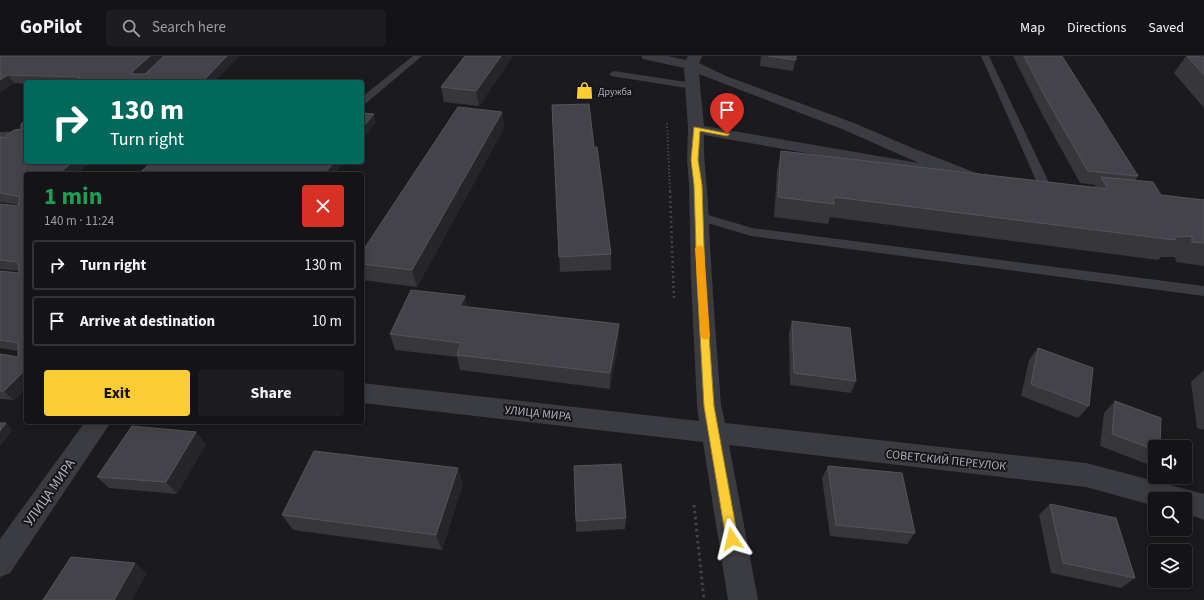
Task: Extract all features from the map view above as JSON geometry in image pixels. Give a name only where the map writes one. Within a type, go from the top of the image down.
[{"type":"street","points":[[653,56],[721,79],[848,126],[909,153],[980,179],[696,129]]},
{"type":"street","points":[[693,69],[696,129],[695,160],[698,185],[698,216],[709,406],[743,600]]},
{"type":"street","points":[[1023,184],[1052,188]]},
{"type":"street","name":"УЛИЦА МИРА","points":[[364,393],[713,434]]},
{"type":"street","name":"УЛИЦА МИРА","points":[[0,563],[98,424]]},
{"type":"street","name":"СОВЕТСКИЙ ПЕРЕУЛОК","points":[[713,434],[1086,475],[1150,492]]},
{"type":"street","points":[[1192,504],[1204,507]]},
{"type":"lane","points":[[364,100],[418,56]]},
{"type":"lane","points":[[985,56],[1052,188]]},
{"type":"lane","points":[[614,74],[693,69]]},
{"type":"lane","points":[[0,135],[24,134]]},
{"type":"lane","points":[[698,216],[751,232],[1204,291]]},
{"type":"building","points":[[0,56],[150,56],[132,72],[132,74],[145,74],[164,56],[227,56],[204,80],[76,80],[80,77],[8,75],[0,80]]},
{"type":"building","points":[[465,56],[501,56],[476,91],[441,87]]},
{"type":"building","points":[[768,56],[796,56],[796,60]]},
{"type":"building","points":[[1024,56],[1062,56],[1138,176],[1088,171],[1047,100]]},
{"type":"building","points":[[1187,56],[1204,57],[1204,75]]},
{"type":"building","points":[[589,104],[594,147],[597,147],[611,254],[559,257],[552,105]]},
{"type":"building","points":[[458,107],[502,112],[412,270],[364,264],[364,249]]},
{"type":"building","points":[[364,113],[374,114],[364,126]]},
{"type":"building","points":[[24,122],[24,164],[70,164],[60,172],[24,172],[24,371],[4,391],[0,391],[0,354],[18,357],[18,343],[0,340],[0,271],[19,273],[18,262],[0,260],[0,204],[18,206],[20,197],[0,193],[0,137],[4,138],[14,130],[21,129],[21,124]]},
{"type":"building","points":[[781,151],[1108,189],[1101,177],[1153,182],[1161,195],[1204,200],[1204,243],[1192,242],[1192,236],[1175,237],[1175,240],[834,197],[834,204],[778,197]]},
{"type":"building","points":[[150,164],[332,164],[326,172],[140,172]]},
{"type":"building","points":[[411,290],[465,296],[460,306],[619,324],[610,373],[457,355],[461,343],[390,334]]},
{"type":"building","points":[[792,321],[850,328],[856,381],[794,373]]},
{"type":"building","points":[[1038,348],[1093,368],[1089,406],[1031,384]]},
{"type":"building","points":[[1115,401],[1161,418],[1160,440],[1148,440],[1148,447],[1112,434]]},
{"type":"building","points":[[0,423],[6,423],[0,431]]},
{"type":"building","points":[[132,426],[196,432],[166,482],[97,477]]},
{"type":"building","points":[[314,451],[458,468],[436,535],[282,515]]},
{"type":"building","points":[[621,464],[626,518],[576,521],[574,466]]},
{"type":"building","points":[[828,466],[902,473],[915,533],[836,525]]},
{"type":"building","points":[[1050,504],[1116,518],[1135,578],[1063,563]]},
{"type":"building","points":[[71,557],[135,563],[114,600],[43,600]]},
{"type":"slow traffic","points":[[700,248],[705,337]]},
{"type":"place","name":"Дружба","points":[[585,91]]},
{"type":"route","points":[[727,134],[696,129],[695,160],[698,185],[701,279],[709,406],[732,539]]}]
